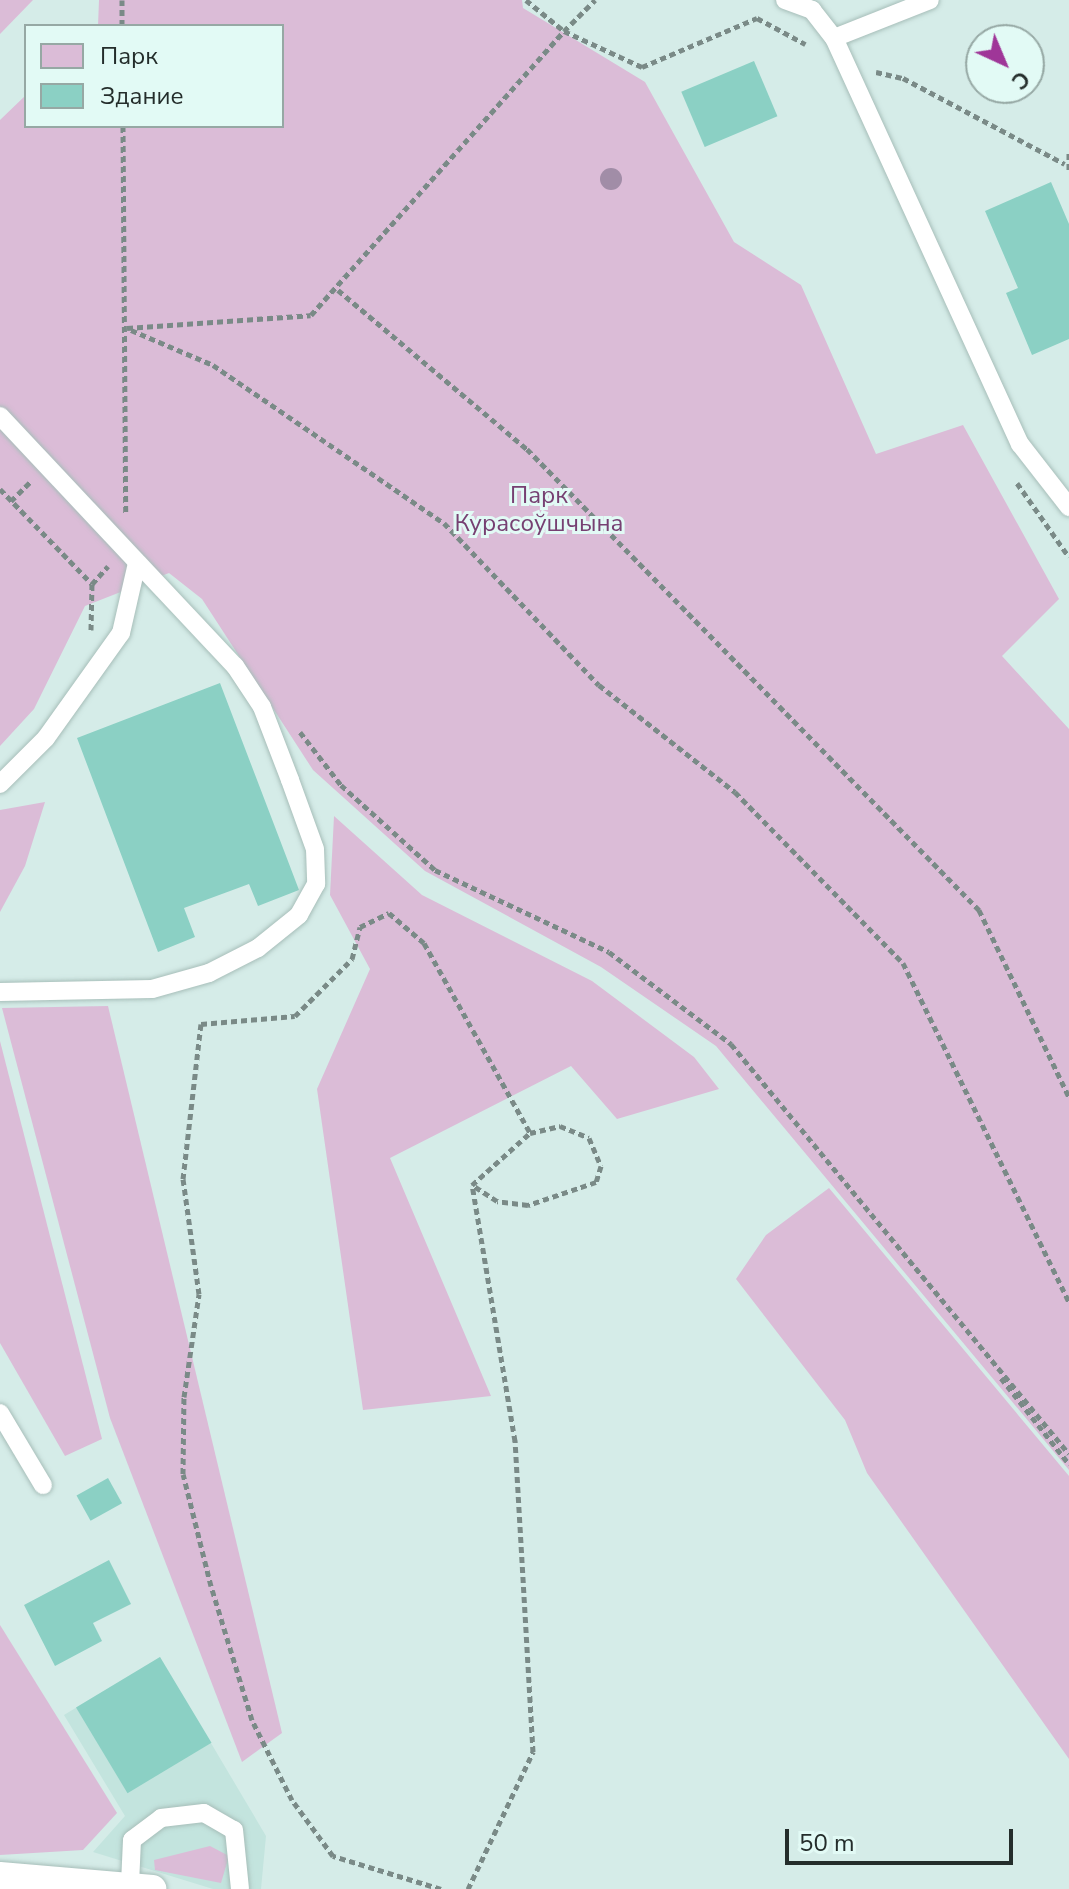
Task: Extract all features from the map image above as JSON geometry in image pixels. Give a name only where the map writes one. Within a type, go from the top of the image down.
[{"type":"street","points":[[0,1876],[141,1886]]},
{"type":"lane","points":[[785,0],[812,10],[834,38],[1020,444],[1069,507]]},
{"type":"lane","points":[[834,38],[930,0]]},
{"type":"lane","points":[[0,416],[235,666],[262,707],[315,849],[316,884],[299,915],[258,948],[209,973],[152,989],[0,992]]},
{"type":"lane","points":[[0,784],[46,738],[121,633],[137,563]]},
{"type":"lane","points":[[0,1413],[43,1485]]},
{"type":"lane","points":[[141,1886],[132,1840],[161,1818],[204,1813],[234,1830],[240,1889]]},
{"type":"path","points":[[122,0],[122,24]]},
{"type":"path","points":[[526,0],[564,31],[642,67],[757,18],[814,48]]},
{"type":"path","points":[[127,328],[311,315],[360,266],[564,31],[595,0]]},
{"type":"path","points":[[852,76],[868,70],[903,78],[1065,164],[1069,172]]},
{"type":"path","points":[[87,639],[92,584],[124,549],[127,328],[123,128]]},
{"type":"path","points":[[1065,164],[1069,153]]},
{"type":"path","points":[[338,290],[527,449],[979,910],[1069,1097]]},
{"type":"path","points":[[127,328],[213,365],[444,523],[599,685],[735,792],[903,963],[1069,1302]]},
{"type":"path","points":[[1014,479],[1069,557]]},
{"type":"path","points":[[0,489],[92,584]]},
{"type":"path","points":[[290,721],[341,785],[435,870],[609,952],[731,1044],[1069,1464]]},
{"type":"path","points":[[441,1889],[333,1856],[292,1800],[252,1720],[211,1586],[183,1474],[184,1397],[199,1294],[183,1179],[201,1024],[295,1016],[352,959],[360,927],[389,913],[424,943],[530,1133]]},
{"type":"path","points":[[560,1126],[589,1138],[601,1166],[596,1182],[528,1205],[497,1201],[472,1185],[530,1133],[560,1126]]},
{"type":"path","points":[[468,1889],[533,1752],[515,1441],[472,1185]]},
{"type":"path","points":[[1001,1378],[1069,1454]]},
{"type":"shaded area","points":[[160,1657],[266,1836],[261,1889],[213,1889],[93,1852],[125,1816],[64,1715]]},
{"type":"green space","points":[[0,0],[33,0],[0,34]]},
{"type":"green space","name":"Парк Курасоўшчына","points":[[99,0],[522,0],[523,8],[645,82],[734,242],[801,285],[876,454],[963,425],[1059,599],[1002,656],[1069,729],[1069,1470],[716,1046],[601,967],[425,871],[313,770],[202,599],[169,573],[85,606],[34,709],[0,746],[0,120],[24,97],[24,128],[284,128],[284,24],[98,24]]},
{"type":"green space","points":[[45,802],[25,866],[0,912],[0,810]]},
{"type":"green space","points":[[334,816],[422,895],[592,981],[694,1057],[719,1089],[617,1119],[571,1066],[390,1158],[491,1396],[363,1410],[317,1089],[370,969],[330,895]]},
{"type":"green space","points":[[108,1006],[282,1733],[242,1762],[110,1418],[2,1008]]},
{"type":"green space","points":[[0,1041],[102,1439],[65,1456],[0,1343]]},
{"type":"green space","points":[[829,1188],[1069,1476],[1069,1759],[867,1473],[845,1420],[736,1279],[766,1235]]},
{"type":"green space","points":[[0,1625],[117,1813],[83,1850],[0,1855]]},
{"type":"green space","points":[[210,1846],[229,1856],[221,1883],[155,1870],[154,1860]]},
{"type":"building","points":[[754,61],[777,116],[705,147],[681,92]]},
{"type":"building","points":[[1051,182],[1069,224],[1069,339],[1032,355],[1006,293],[1018,288],[985,211]]},
{"type":"building","points":[[220,683],[299,890],[258,906],[249,884],[184,908],[195,937],[158,952],[77,738]]},
{"type":"building","points":[[108,1478],[122,1503],[91,1521],[77,1495]]},
{"type":"building","points":[[109,1560],[131,1604],[93,1623],[102,1641],[55,1666],[24,1605]]},
{"type":"building","points":[[160,1657],[212,1743],[128,1793],[76,1707]]}]
